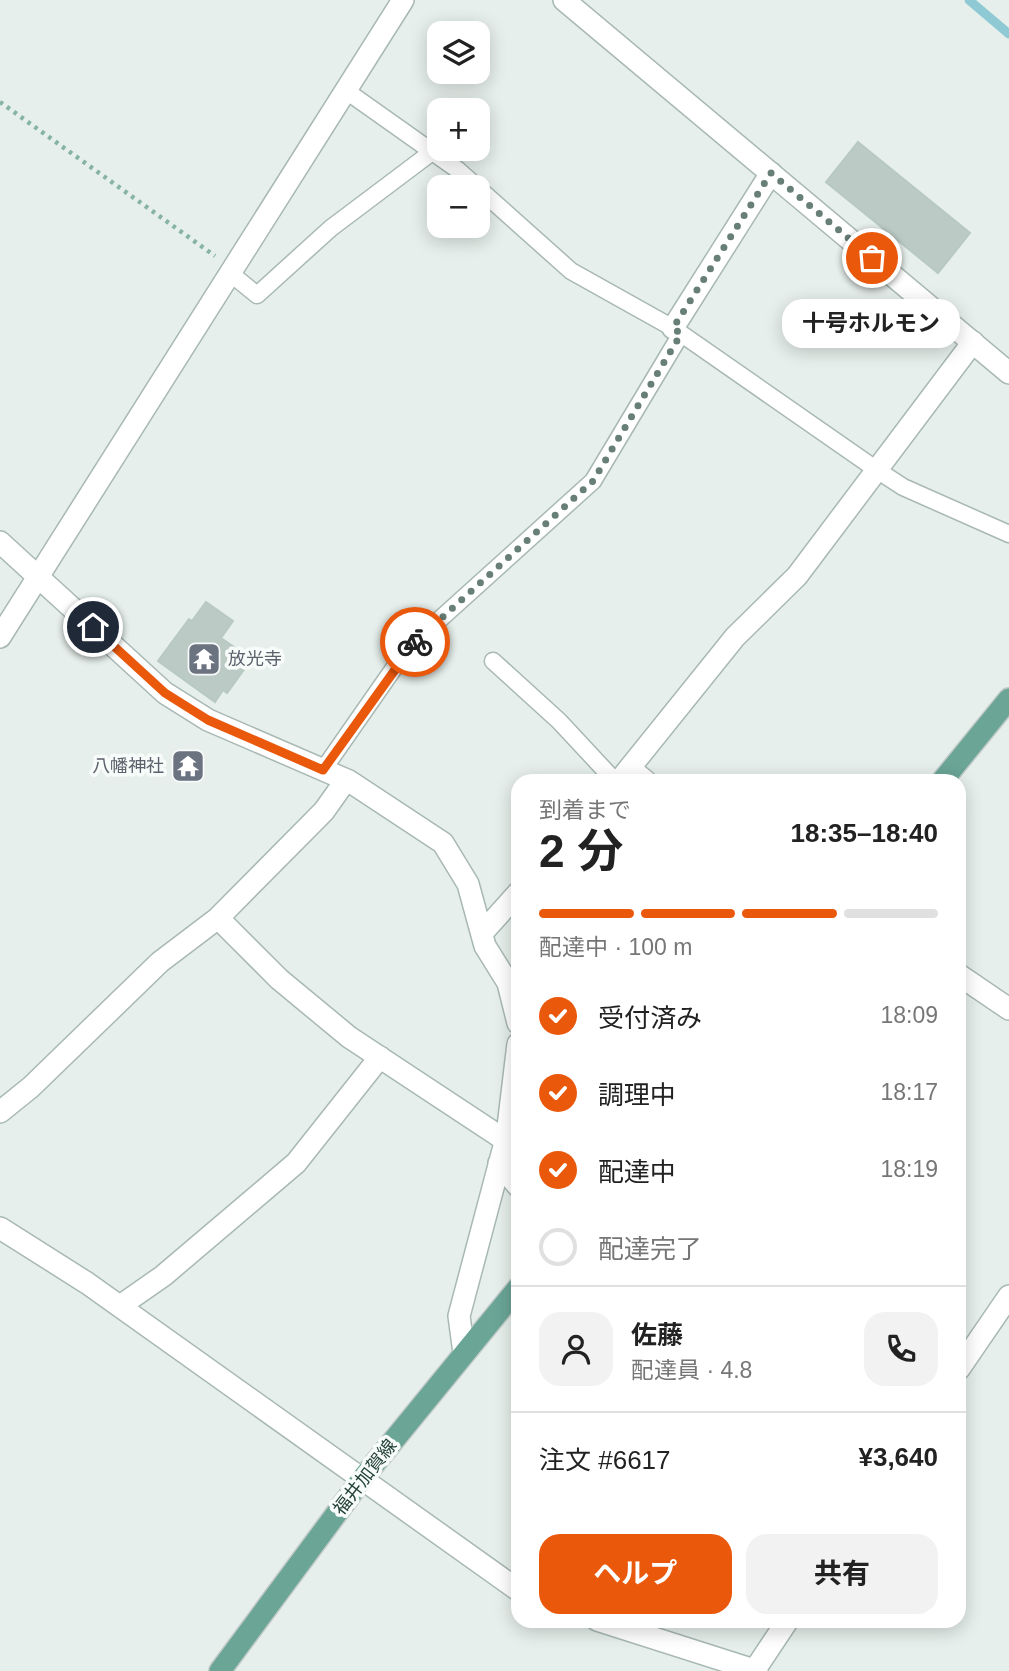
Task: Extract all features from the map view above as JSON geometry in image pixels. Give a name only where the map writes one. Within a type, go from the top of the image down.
[{"type":"main road","points":[[948,774],[1009,699]]},
{"type":"main road","name":"福井加賀線","points":[[220,1671],[362,1479],[511,1296]]},
{"type":"street","points":[[0,637],[404,0]]},
{"type":"street","points":[[564,0],[1009,373]]},
{"type":"street","points":[[677,331],[771,173]]},
{"type":"street","points":[[635,774],[735,637],[797,576],[973,342]]},
{"type":"street","points":[[0,542],[165,693],[208,720],[346,780],[443,844],[468,884],[485,946],[508,983],[511,995]]},
{"type":"street","points":[[0,1112],[31,1087],[160,962],[218,918],[324,811],[346,780]]},
{"type":"street","points":[[483,932],[511,901]]},
{"type":"street","points":[[218,918],[279,979],[349,1037],[505,1140]]},
{"type":"street","points":[[966,980],[1009,1009]]},
{"type":"street","points":[[120,1306],[163,1276],[296,1163],[380,1057]]},
{"type":"street","points":[[464,1353],[459,1316],[505,1140],[511,1096]]},
{"type":"street","points":[[499,1163],[511,1178]]},
{"type":"street","points":[[0,1228],[120,1306],[511,1586]]},
{"type":"street","points":[[966,1359],[1009,1296]]},
{"type":"street","points":[[622,1628],[755,1671],[783,1628]]},
{"type":"lane","points":[[345,90],[427,148]]},
{"type":"lane","points":[[232,271],[257,295],[331,228],[427,156]]},
{"type":"lane","points":[[443,161],[461,175]]},
{"type":"lane","points":[[490,199],[571,271],[677,331],[903,487],[1009,534]]},
{"type":"lane","points":[[323,770],[408,648],[593,481],[677,331]]},
{"type":"lane","points":[[493,661],[559,721],[608,774]]},
{"type":"path","points":[[0,102],[232,271]]},
{"type":"building","points":[[858,142],[970,233],[938,273],[826,182]]},
{"type":"building","points":[[206,602],[233,621],[221,638],[247,656],[243,661],[248,664],[227,693],[223,690],[215,702],[158,661],[189,619],[192,621]]},
{"type":"waterway","points":[[969,0],[1009,34]]},
{"type":"way so far","points":[[415,642],[593,481],[681,334],[673,328],[771,173],[872,258]]},
{"type":"place","name":"十号ホルモン","points":[[872,258]]},
{"type":"place","name":"放光寺","points":[[204,659]]},
{"type":"place","name":"八幡神社","points":[[188,766]]},
{"type":"route","points":[[93,627],[165,693],[208,720],[323,770],[408,648],[415,642]]}]
